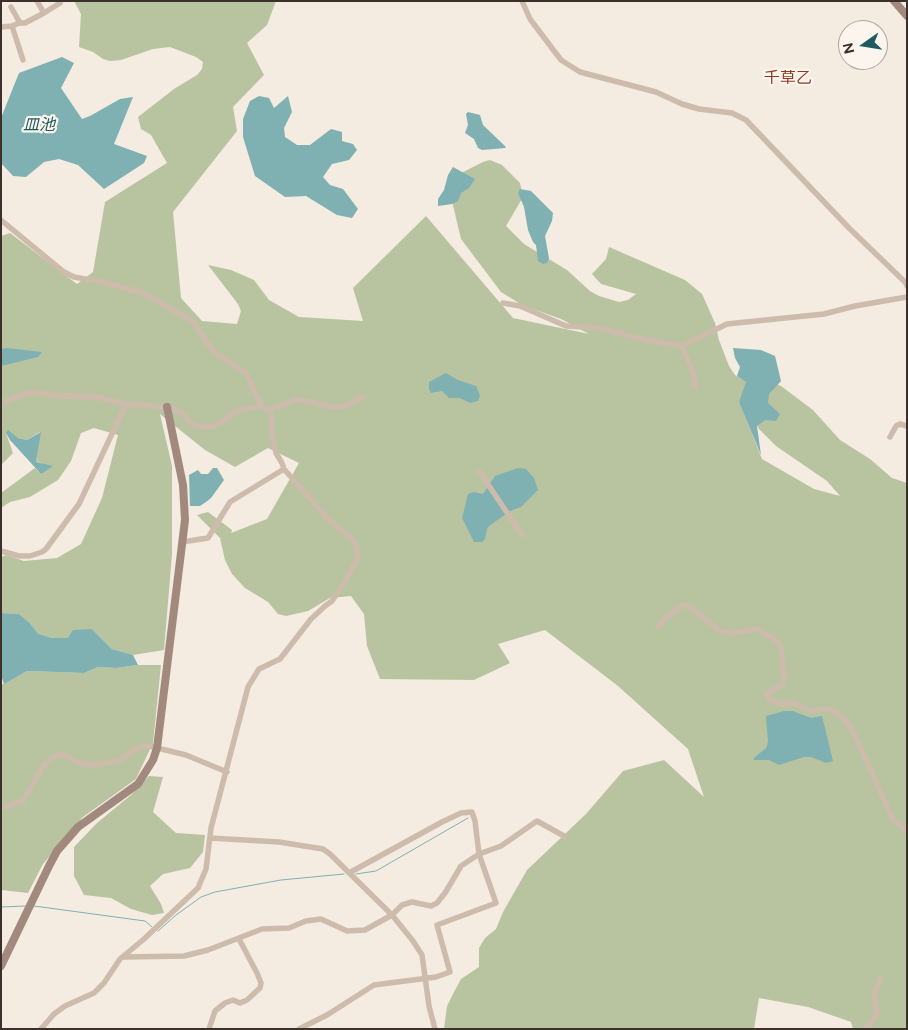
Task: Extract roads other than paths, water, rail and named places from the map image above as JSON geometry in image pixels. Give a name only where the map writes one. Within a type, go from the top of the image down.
[{"type":"street","points":[[36,1],[44,13]]},
{"type":"street","points":[[522,1],[530,19],[560,60],[580,72],[656,92],[682,104],[699,109],[732,113],[746,120],[907,286]]},
{"type":"street","points":[[894,1],[907,16]]},
{"type":"street","points":[[1,27],[26,23],[60,3]]},
{"type":"street","points":[[11,7],[20,23]]},
{"type":"street","points":[[12,26],[23,60]]},
{"type":"street","points":[[1,220],[64,272],[86,280],[102,282],[143,293],[194,322],[210,347],[246,373],[262,407]]},
{"type":"street","points":[[503,303],[520,306],[566,326],[600,328],[636,338],[682,346],[727,324],[824,314],[907,297]]},
{"type":"street","points":[[682,346],[696,381],[694,388]]},
{"type":"street","points":[[1,403],[31,392],[61,396],[96,397],[126,404],[167,407],[180,411],[196,426],[210,428],[241,409],[262,407],[271,410],[297,399],[332,407],[346,406],[362,397]]},
{"type":"street","points":[[1,551],[19,556],[30,556],[46,549],[79,504],[126,404]]},
{"type":"street","points":[[1,966],[58,851],[78,827],[138,784],[154,760],[185,520],[183,486],[167,407]]},
{"type":"street","points":[[42,1029],[54,1014],[65,1006],[94,993],[124,957],[198,888],[206,869],[211,828],[251,681],[259,669],[280,659],[311,619],[332,602],[358,557],[355,541],[329,520],[284,469],[276,453],[272,434],[271,410]]},
{"type":"street","points":[[890,437],[896,426],[900,424],[907,426]]},
{"type":"street","points":[[182,542],[208,538],[230,502],[284,469]]},
{"type":"street","points":[[480,471],[522,534]]},
{"type":"street","points":[[658,626],[665,618],[684,605],[689,606],[720,631],[732,633],[758,629],[778,643],[781,650],[784,675],[783,684],[767,693],[768,697],[773,702],[793,703],[811,711],[826,709],[836,712],[846,721],[867,760],[892,818],[907,832]]},
{"type":"street","points":[[1,808],[23,800],[42,766],[61,754],[80,763],[94,765],[120,760],[142,746],[186,755],[227,772]]},
{"type":"street","points":[[299,1029],[327,1015],[374,984],[436,978],[450,972],[437,925],[496,903],[478,854],[472,812],[461,813],[348,873]]},
{"type":"street","points":[[124,957],[184,956],[208,950],[262,929],[289,928],[306,921],[321,919],[347,931],[365,930],[392,915],[402,905],[412,902],[431,906],[437,903],[461,866],[478,854],[501,846],[537,821],[564,836]]},
{"type":"street","points":[[210,838],[279,842],[323,849],[392,915],[422,955],[434,1029]]},
{"type":"street","points":[[209,1029],[216,1011],[225,1003],[233,1000],[240,1003],[247,1000],[260,988],[261,983],[257,973],[239,939]]},
{"type":"street","points":[[866,1029],[877,1015],[874,995],[880,978]]},
{"type":"water","name":"皿池","points":[[62,57],[74,63],[61,88],[82,119],[120,99],[133,97],[114,144],[147,156],[144,163],[104,189],[78,165],[59,159],[44,162],[26,177],[13,176],[1,163],[1,118],[19,73]]},
{"type":"water","points":[[259,96],[269,98],[274,108],[288,96],[292,112],[284,128],[285,137],[297,145],[310,145],[331,129],[342,132],[342,141],[353,144],[357,150],[349,160],[332,164],[323,177],[330,185],[343,189],[358,209],[352,218],[337,215],[306,196],[285,197],[255,176],[243,137],[243,119],[250,101]]},
{"type":"water","points":[[468,112],[480,115],[483,125],[506,147],[482,150],[478,148],[474,139],[465,133],[468,125],[466,114]]},
{"type":"water","points":[[453,167],[475,179],[469,188],[461,193],[458,201],[438,206],[438,199],[444,190],[448,175]]},
{"type":"water","points":[[520,189],[531,191],[553,213],[552,221],[545,236],[549,258],[547,263],[543,264],[538,261],[536,245],[528,230],[524,207],[518,193]]},
{"type":"water","points":[[733,348],[761,350],[775,356],[781,381],[769,394],[768,403],[780,414],[776,421],[765,420],[757,426],[761,455],[739,402],[746,382],[737,376],[740,367],[735,358]]},
{"type":"water","points":[[1,349],[42,352],[38,357],[1,366]]},
{"type":"water","points":[[446,373],[458,380],[476,386],[480,395],[478,401],[470,403],[460,398],[449,398],[442,391],[431,393],[429,382]]},
{"type":"water","points":[[8,430],[18,438],[27,440],[41,432],[36,462],[53,466],[41,474],[10,440],[6,433]]},
{"type":"water","points":[[213,468],[217,468],[224,480],[206,502],[200,506],[190,506],[189,475],[198,470],[201,474],[208,474]]},
{"type":"water","points":[[518,468],[526,469],[534,478],[538,490],[521,507],[510,511],[489,526],[485,539],[482,542],[474,542],[462,518],[468,494],[474,492],[483,494],[495,476]]},
{"type":"water","points":[[1,613],[19,614],[29,622],[38,634],[52,638],[68,638],[73,630],[92,629],[112,649],[133,655],[138,665],[116,668],[98,667],[84,673],[27,671],[4,684],[1,675]]},
{"type":"water","points":[[784,711],[793,711],[811,718],[822,716],[833,761],[826,763],[811,757],[804,757],[779,765],[769,760],[754,760],[766,748],[768,742],[766,716]]},
{"type":"waterway","points":[[356,874],[376,871],[468,818]]},
{"type":"waterway","points":[[158,931],[201,897],[215,892],[281,880],[344,874]]},
{"type":"waterway","points":[[1,907],[25,906]]},
{"type":"waterway","points":[[34,906],[145,921],[152,927]]},
{"type":"district","name":"千草乙","points":[[788,78]]}]
